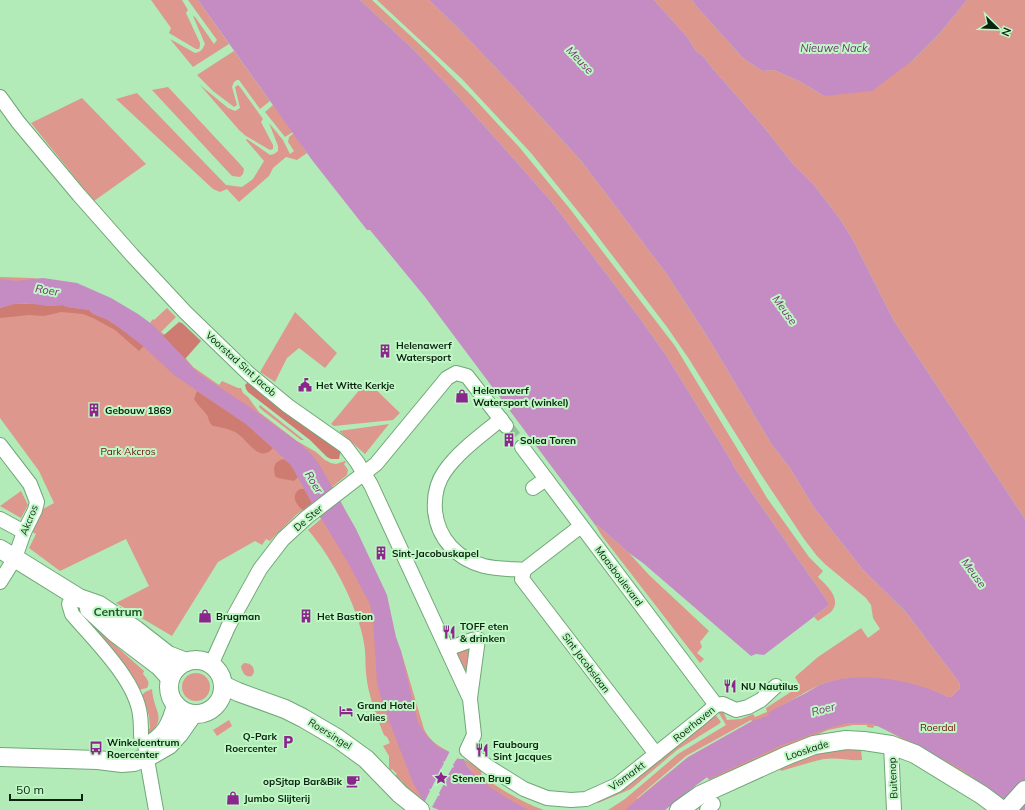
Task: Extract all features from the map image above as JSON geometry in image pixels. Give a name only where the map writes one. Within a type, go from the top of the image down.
[{"type":"main road","points":[[0,549],[13,561],[76,596],[99,606],[136,630],[168,655],[186,662]]},
{"type":"main road","points":[[76,596],[114,632],[159,666],[170,678]]},
{"type":"main road","points":[[198,660],[211,664],[219,674],[223,685],[220,697],[214,706],[204,712],[193,714],[184,711],[176,705],[169,693],[170,678],[177,667],[186,662],[198,660]]},
{"type":"main road","name":"Roersingel","points":[[223,685],[285,709],[337,738],[366,760],[400,794],[420,810]]},
{"type":"main road","points":[[98,760],[132,753],[153,743],[168,728],[176,705]]},
{"type":"main road","points":[[0,757],[98,760],[127,763],[144,758],[172,742],[193,714]]},
{"type":"main road","name":"Looskade","points":[[678,810],[712,789],[786,756],[814,745],[846,740],[891,745],[914,754],[982,795],[1002,810]]},
{"type":"main road","points":[[1007,810],[1025,790]]},
{"type":"main road","points":[[1018,810],[1025,802]]},
{"type":"street","name":"Voorstad Sint Jacob","points":[[0,97],[18,122],[79,195],[185,312],[249,374],[288,406],[345,446],[371,485],[470,699]]},
{"type":"street","name":"De Ster","points":[[211,664],[229,624],[260,569],[283,539],[307,518],[376,464],[447,378],[456,373],[467,376],[471,380],[503,422],[456,457],[444,472],[437,487],[434,502],[436,520],[447,543],[455,552],[463,557],[485,566],[524,570]]},
{"type":"street","name":"Akcros","points":[[0,445],[30,484],[37,502],[13,561],[0,582]]},
{"type":"street","name":"Maasboulevard","points":[[522,446],[716,705]]},
{"type":"street","points":[[533,488],[546,479]]},
{"type":"street","points":[[0,520],[24,532]]},
{"type":"street","points":[[524,570],[581,526]]},
{"type":"street","name":"Sint Jacobslaan","points":[[524,570],[522,579],[656,754]]},
{"type":"street","points":[[76,596],[69,604],[72,614],[116,666],[133,690],[140,713],[141,736]]},
{"type":"street","name":"Voorstad Sint Jacob","points":[[447,649],[478,639],[470,699],[474,735],[467,750]]},
{"type":"street","name":"Roerhaven","points":[[656,754],[716,705],[723,704],[736,710],[748,707],[761,700],[776,686]]},
{"type":"street","name":"Buitenop","points":[[891,745],[894,810]]},
{"type":"street","name":"Vismarkt","points":[[467,750],[487,766],[524,789],[547,798],[571,800],[586,799],[617,785],[656,754]]},
{"type":"street","points":[[144,758],[148,765],[156,810]]},
{"type":"green space","points":[[151,0],[182,0],[188,10],[186,13],[200,43],[199,49],[196,49],[169,33],[171,28]]},
{"type":"green space","points":[[188,0],[198,0],[229,44],[193,67],[170,39],[195,53],[201,50],[205,44],[193,16],[214,44],[217,40]]},
{"type":"green space","points":[[360,0],[372,0],[430,54],[471,95],[520,148],[570,209],[675,346],[767,498],[809,557],[823,571],[818,577],[829,588],[834,597],[834,607],[831,612],[818,621],[814,617],[828,606],[828,602],[734,467],[666,355],[551,201],[456,94],[412,48]]},
{"type":"green space","points":[[377,0],[429,0],[513,86],[582,162],[666,273],[707,336],[772,445],[790,468],[815,509],[864,571],[905,611],[959,682],[960,688],[951,697],[948,697],[920,687],[903,683],[868,678],[851,678],[822,684],[781,706],[854,685],[981,783],[979,785],[879,726],[874,726],[873,728],[867,727],[867,725],[853,725],[828,730],[709,780],[707,777],[660,810],[608,810],[625,799],[678,754],[726,725],[717,710],[723,711],[727,720],[741,719],[753,714],[755,717],[767,712],[766,708],[800,686],[795,677],[818,657],[861,628],[868,638],[880,629],[873,618],[871,605],[866,598],[826,565],[804,539],[762,476],[689,359],[667,327],[589,225],[531,153],[462,79]]},
{"type":"green space","points":[[654,0],[692,0],[743,58],[762,71],[774,70],[801,82],[824,96],[913,60],[939,34],[967,0],[1025,0],[1025,519],[894,321],[853,240],[840,219],[814,185],[793,164],[763,126],[703,56],[696,51],[688,38]]},
{"type":"green space","points":[[234,51],[270,101],[260,109],[239,80],[234,82],[232,87],[237,105],[234,107],[213,91],[197,75]]},
{"type":"green space","points":[[200,85],[228,108],[235,111],[240,108],[235,87],[238,85],[263,119],[261,122],[273,145],[273,149],[270,150],[246,136],[239,130]]},
{"type":"green space","points":[[168,87],[244,169],[243,174],[240,177],[232,176],[152,90]]},
{"type":"green space","points":[[137,93],[226,185],[242,187],[253,179],[264,161],[246,140],[247,139],[270,155],[278,151],[278,146],[269,123],[283,140],[290,154],[294,151],[288,142],[289,137],[294,133],[307,153],[297,160],[286,157],[273,168],[269,176],[239,202],[227,189],[220,192],[213,189],[116,99]]},
{"type":"green space","points":[[82,98],[146,164],[94,201],[31,123]]},
{"type":"green space","points":[[273,105],[293,132],[285,137],[265,112]]},
{"type":"green space","name":"Park Akcros","points":[[0,277],[32,278],[66,282],[153,325],[150,323],[153,319],[154,320],[167,308],[176,317],[161,332],[167,336],[193,367],[219,385],[222,381],[241,388],[243,393],[248,397],[259,412],[325,460],[336,464],[345,461],[346,462],[344,464],[348,470],[347,475],[332,487],[342,504],[385,593],[395,637],[401,651],[424,729],[431,740],[454,755],[475,774],[465,763],[464,759],[482,770],[482,776],[497,786],[544,810],[440,810],[424,803],[410,792],[401,780],[398,783],[393,778],[397,774],[389,768],[389,756],[383,746],[390,743],[384,735],[370,697],[366,673],[364,643],[356,614],[335,568],[308,530],[321,519],[312,503],[296,515],[270,541],[266,539],[262,545],[255,541],[218,562],[172,636],[116,603],[149,586],[126,539],[60,571],[29,548],[36,534],[32,532],[43,509],[54,503],[39,471],[0,418],[0,308],[9,305],[0,306]]},
{"type":"green space","points":[[295,312],[337,353],[325,368],[299,348],[287,358],[275,382],[260,372]]},
{"type":"green space","points":[[367,381],[400,413],[393,420],[334,426],[331,424]]},
{"type":"green space","points":[[260,405],[304,440],[301,440],[262,410],[259,407]]},
{"type":"green space","points":[[389,424],[365,454],[339,431]]},
{"type":"green space","points":[[21,491],[28,505],[21,518],[0,506]]},
{"type":"green space","points":[[597,525],[629,553],[649,575],[709,631],[700,642],[702,647],[697,653],[704,659],[700,663],[602,536],[596,526]]},
{"type":"green space","points":[[81,615],[144,671],[143,674],[148,682],[147,688],[138,690],[134,687],[136,681]]},
{"type":"green space","points":[[470,644],[469,684],[452,651]]},
{"type":"green space","points":[[244,663],[250,664],[254,670],[252,676],[247,676],[243,672],[241,666]]},
{"type":"green space","points":[[196,673],[206,677],[210,687],[206,697],[196,701],[186,697],[182,687],[186,677]]},
{"type":"green space","points":[[152,689],[159,720],[153,731],[146,738],[146,733],[150,728],[149,716],[145,703],[140,697],[145,692]]},
{"type":"green space","points":[[714,713],[721,722],[719,724],[677,750],[631,789],[598,803],[596,799]]},
{"type":"green space","points":[[229,720],[232,726],[217,736],[213,730]]},
{"type":"green space","points":[[852,748],[861,749],[862,760],[824,759],[781,771],[779,768],[805,757],[832,750]]},
{"type":"shaded area","points":[[14,304],[38,304],[49,306],[63,305],[67,307],[89,310],[93,314],[106,319],[117,326],[144,346],[139,351],[115,330],[83,314],[61,312],[44,316],[29,315],[0,318],[0,308]]},
{"type":"shaded area","points":[[179,322],[182,323],[201,341],[185,359],[163,336]]},
{"type":"shaded area","points":[[250,380],[342,451],[339,459],[331,459],[327,457],[310,440],[248,392],[245,385]]},
{"type":"shaded area","points":[[197,391],[246,424],[273,448],[268,452],[258,452],[235,432],[213,426],[207,415],[194,399]]},
{"type":"shaded area","points":[[283,459],[290,464],[298,477],[294,481],[275,476],[275,465]]},
{"type":"shaded area","points":[[300,489],[304,489],[312,503],[303,510],[295,500],[295,494]]},
{"type":"water","points":[[198,0],[360,0],[412,48],[456,94],[551,201],[636,313],[666,355],[734,467],[828,602],[828,606],[764,655],[756,654],[751,656],[643,563],[629,553],[597,525],[596,526],[425,297],[370,230],[367,230],[312,160]]},
{"type":"water","points":[[429,0],[654,0],[688,38],[696,51],[703,56],[763,126],[793,164],[814,185],[840,219],[853,240],[894,321],[1025,519],[1025,810],[1016,810],[963,770],[911,742],[873,724],[848,723],[832,727],[782,745],[709,779],[707,777],[665,810],[625,810],[688,757],[756,719],[757,720],[769,715],[768,713],[822,684],[837,680],[869,677],[903,682],[951,697],[960,688],[959,682],[905,611],[864,571],[815,509],[790,468],[772,445],[707,336],[666,273],[582,162],[513,86]]},
{"type":"water","name":"Nieuwe Nack","points":[[692,0],[967,0],[939,34],[913,60],[872,91],[824,96],[801,82],[774,70],[762,71],[743,58]]},
{"type":"water","name":"Roer","points":[[43,278],[77,283],[111,298],[138,314],[153,325],[198,373],[248,406],[303,446],[311,454],[319,464],[356,529],[387,595],[418,723],[427,736],[438,747],[459,759],[464,759],[467,766],[482,781],[529,810],[439,810],[423,800],[413,783],[390,723],[386,722],[390,721],[381,698],[377,682],[373,619],[370,604],[347,561],[291,465],[246,424],[174,375],[143,346],[106,319],[93,314],[89,310],[67,307],[63,305],[49,306],[25,303],[0,308],[0,279],[16,281]]},
{"type":"pier","points":[[751,720],[752,721],[688,757],[637,799],[686,756]]},
{"type":"pier","name":"Stenen Brug","points":[[450,751],[459,757],[453,765],[454,767],[446,779],[447,781],[439,793],[440,795],[432,807],[424,803],[430,791],[429,789],[431,789],[437,777],[436,776],[444,763],[443,762]]},
{"type":"tunnel","points":[[506,426],[522,447]]},
{"type":"place","name":"Helenawerf Watersport","points":[[385,351]]},
{"type":"place","name":"Het Witte Kerkje","points":[[305,385]]},
{"type":"place","name":"Helenawerf Watersport (winkel)","points":[[462,396]]},
{"type":"place","name":"Gebouw 1869","points":[[94,410]]},
{"type":"place","name":"Solea Toren","points":[[509,440]]},
{"type":"place","name":"Sint-Jacobuskapel","points":[[381,553]]},
{"type":"place","name":"Brugman","points":[[205,616]]},
{"type":"place","name":"Het Bastion","points":[[306,616]]},
{"type":"place","name":"TOFF eten & drinken","points":[[449,632]]},
{"type":"place","name":"NU Nautilus","points":[[730,686]]},
{"type":"place","name":"Grand Hotel Valies","points":[[346,711]]},
{"type":"place","name":"Q-Park Roercenter","points":[[288,742]]},
{"type":"place","name":"Winkelcentrum Roercenter","points":[[96,748]]},
{"type":"place","name":"Faubourg Sint Jacques","points":[[482,750]]},
{"type":"place","name":"Stenen Brug","points":[[441,778]]},
{"type":"place","name":"opSjtap Bar&Bik","points":[[353,781]]},
{"type":"place","name":"Jumbo Slijterij","points":[[233,798]]},
{"type":"district","name":"Centrum","points":[[118,611]]},
{"type":"water label","name":"Meuse","points":[[580,60]]},
{"type":"water label","name":"Meuse","points":[[785,310]]},
{"type":"water label","name":"Meuse","points":[[974,573]]},
{"type":"park label","name":"Roerdal","points":[[938,727]]}]
